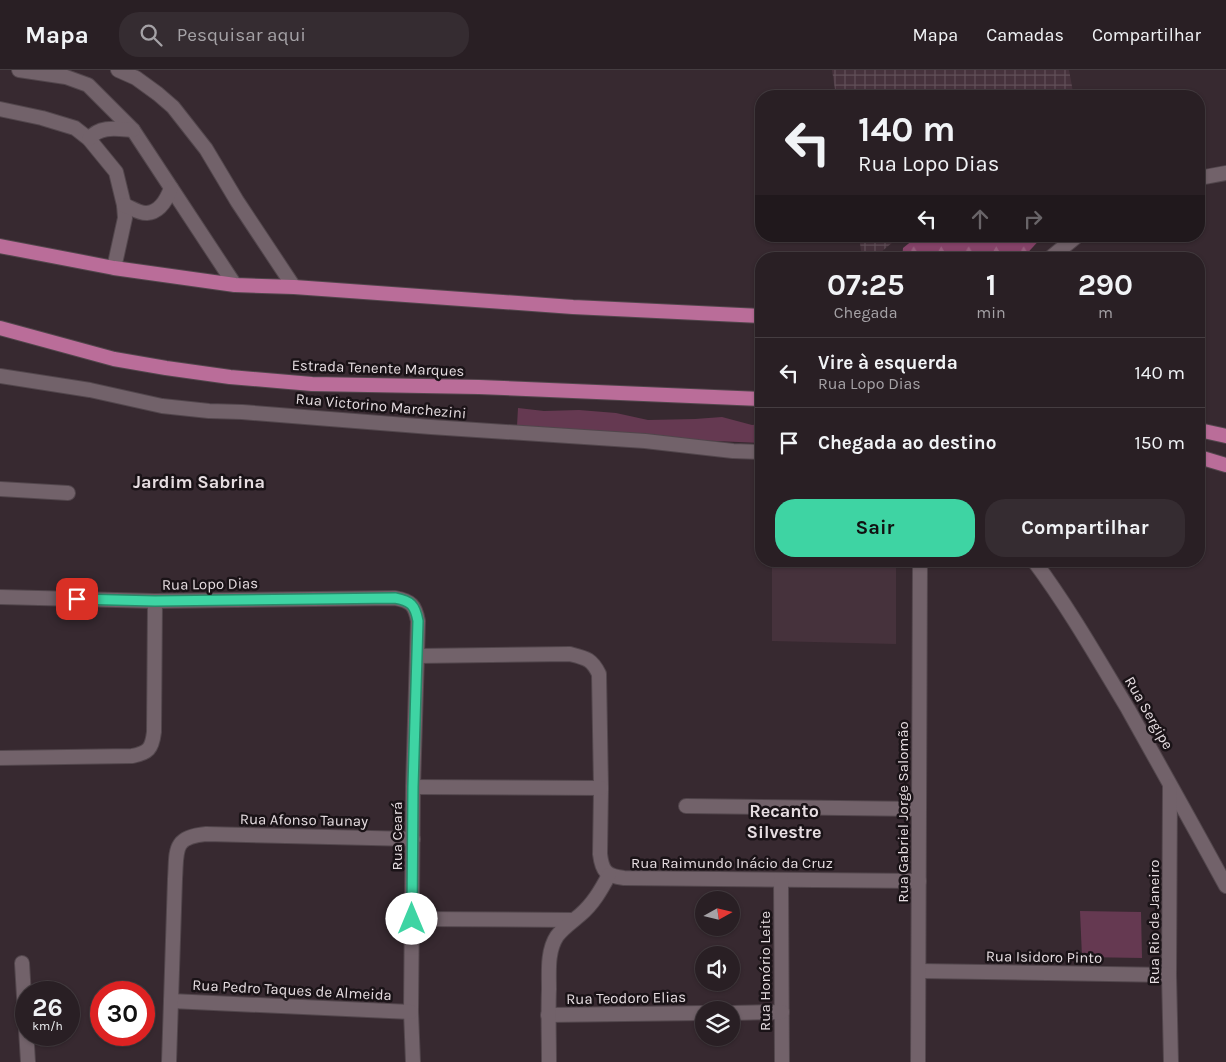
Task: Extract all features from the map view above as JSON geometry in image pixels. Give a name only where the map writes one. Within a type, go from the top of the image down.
[{"type":"main road","points":[[0,246],[114,268],[235,285],[294,287],[573,307],[755,316]]},
{"type":"main road","name":"Estrada Tenente Marques","points":[[0,328],[114,359],[230,377],[312,384],[479,387],[755,399]]},
{"type":"main road","points":[[1205,431],[1226,436]]},
{"type":"main road","points":[[1205,459],[1226,464]]},
{"type":"street","points":[[18,70],[66,77],[88,85],[133,130],[235,285]]},
{"type":"street","points":[[118,70],[136,78],[173,107],[206,149],[236,201],[294,287]]},
{"type":"street","points":[[0,109],[42,118],[75,128],[89,139],[116,172],[124,205],[125,218],[114,268]]},
{"type":"street","points":[[89,139],[94,133],[107,129],[133,130]]},
{"type":"street","points":[[1205,177],[1226,173]]},
{"type":"street","points":[[124,205],[146,214],[157,210],[168,198],[170,188]]},
{"type":"street","points":[[1058,252],[1070,242]]},
{"type":"street","name":"Rua Victorino Marchezini","points":[[0,376],[90,390],[162,406],[210,411],[755,452]]},
{"type":"street","points":[[0,490],[68,493]]},
{"type":"street","name":"Rua Gabriel Jorge Salomão","points":[[918,1062],[920,567]]},
{"type":"street","name":"Rua Sergipe","points":[[1038,567],[1088,640],[1170,783],[1226,886]]},
{"type":"street","name":"Rua Lopo Dias","points":[[0,596],[155,601],[395,598],[405,600],[416,611]]},
{"type":"street","points":[[0,758],[132,756],[147,751],[151,747],[154,732],[155,601]]},
{"type":"street","name":"Rua Ceará","points":[[413,1062],[411,1012],[413,787],[418,656],[418,621],[416,611]]},
{"type":"street","name":"Rua Raimundo Inácio da Cruz","points":[[418,656],[570,654],[585,657],[594,664],[599,674],[600,854],[601,863],[609,875],[624,878],[919,881]]},
{"type":"street","name":"Rua Rio de Janeiro","points":[[1170,783],[1171,1062]]},
{"type":"street","points":[[413,787],[601,788]]},
{"type":"street","points":[[686,806],[919,809]]},
{"type":"street","name":"Rua Afonso Taunay","points":[[171,1000],[177,853],[180,843],[187,838],[195,835],[216,834],[413,839]]},
{"type":"street","points":[[549,1062],[548,1015],[551,952],[558,935],[588,908],[601,892],[609,875]]},
{"type":"street","name":"Rua Honório Leite","points":[[781,880],[782,1062]]},
{"type":"street","points":[[412,919],[573,920]]},
{"type":"street","points":[[22,963],[28,1062]]},
{"type":"street","name":"Rua Isidoro Pinto","points":[[919,971],[1170,975]]},
{"type":"street","points":[[169,1062],[171,1000]]},
{"type":"street","name":"Rua Pedro Taques de Almeida","points":[[171,1000],[411,1012]]},
{"type":"street","points":[[740,1013],[782,1012]]},
{"type":"street","name":"Rua Teodoro Elias","points":[[548,1015],[695,1013]]},
{"type":"shaded area","points":[[832,70],[1069,70],[1073,90],[835,90]]},
{"type":"shaded area","points":[[860,242],[893,242],[881,252],[861,252]]},
{"type":"shaded area","points":[[518,408],[544,411],[579,410],[616,413],[648,420],[722,417],[755,425],[755,443],[693,440],[619,432],[517,426]]},
{"type":"shaded area","points":[[772,567],[896,567],[896,644],[772,641]]},
{"type":"shaded area","points":[[1080,911],[1141,912],[1142,958],[1082,957]]},
{"type":"green space","points":[[910,242],[1038,242],[1028,252],[903,252],[903,248]]},
{"type":"district","name":"Jardim Sabrina","points":[[199,482]]},
{"type":"district","name":"Recanto Silvestre","points":[[784,821]]},
{"type":"route","points":[[77,599],[155,601],[395,598],[405,600],[411,604],[416,611],[418,621],[413,787],[412,919]]}]
